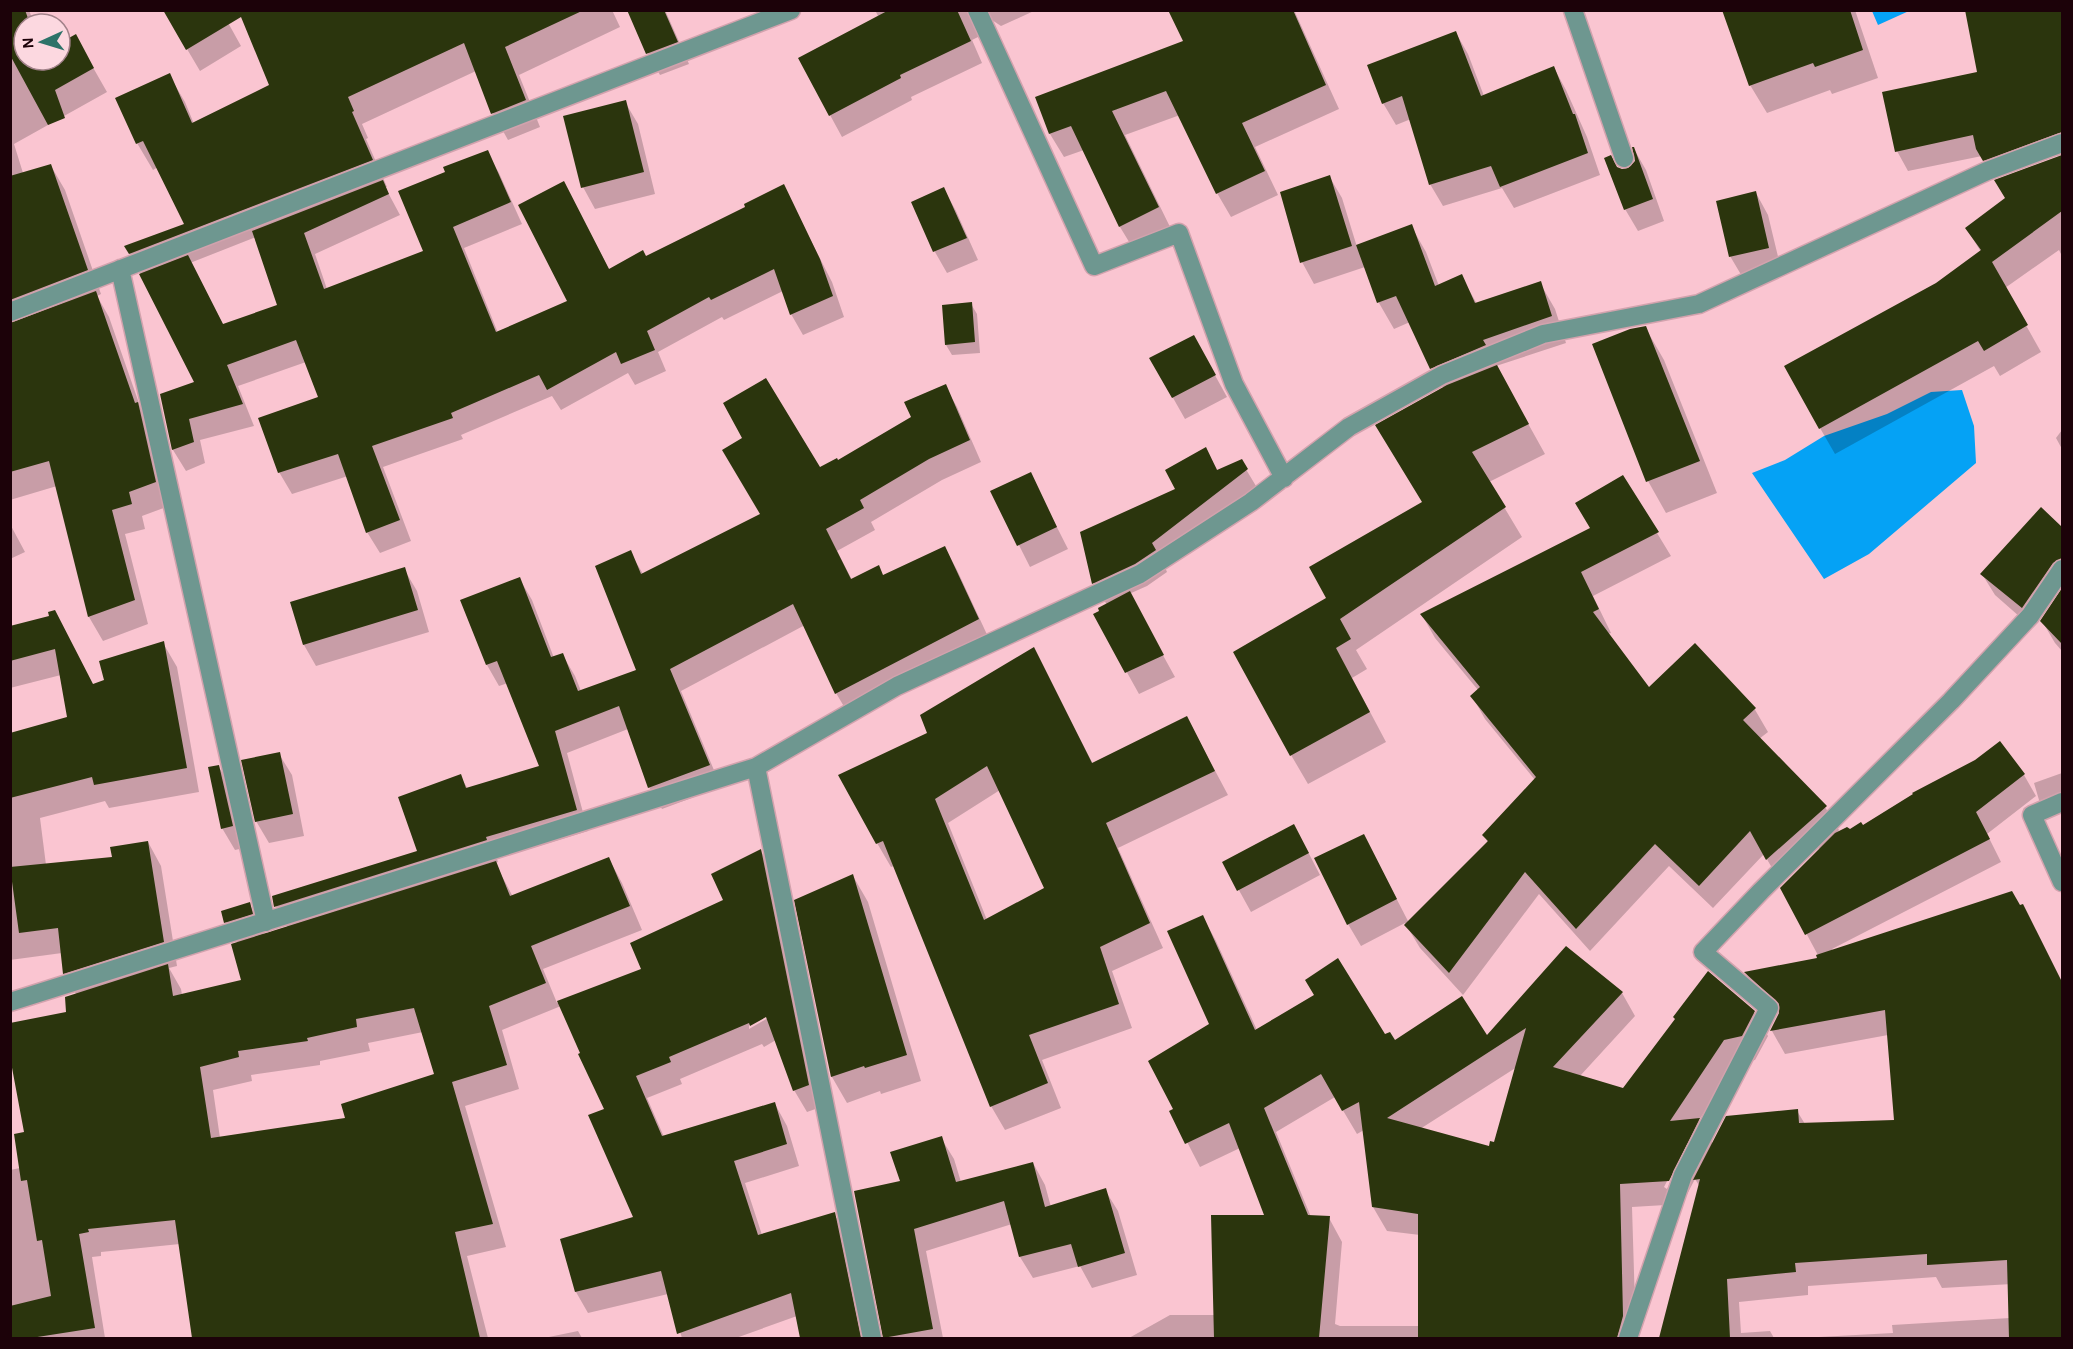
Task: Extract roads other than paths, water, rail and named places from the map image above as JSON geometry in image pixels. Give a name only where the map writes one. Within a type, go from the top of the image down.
[{"type":"street","points":[[10,312],[791,10]]},
{"type":"street","points":[[977,10],[1094,266],[1179,233],[1234,384],[1284,478]]},
{"type":"street","points":[[1573,10],[1624,158]]},
{"type":"street","points":[[10,1002],[756,767],[897,686],[1140,574],[1251,502],[1349,427],[1442,375],[1544,334],[1699,304],[1987,171],[2062,143]]},
{"type":"street","points":[[120,269],[266,922]]},
{"type":"street","points":[[1628,1338],[1683,1175],[1769,1008],[1703,952],[1951,701],[2030,616],[2062,569]]},
{"type":"street","points":[[756,767],[872,1338]]},
{"type":"street","points":[[2062,802],[2032,815],[2062,882]]},
{"type":"water","points":[[1872,11],[1909,11],[1878,25]]},
{"type":"water","points":[[1962,390],[1974,426],[1976,463],[1869,554],[1824,579],[1752,473],[1785,460],[1824,436],[1887,414],[1931,392]]}]
